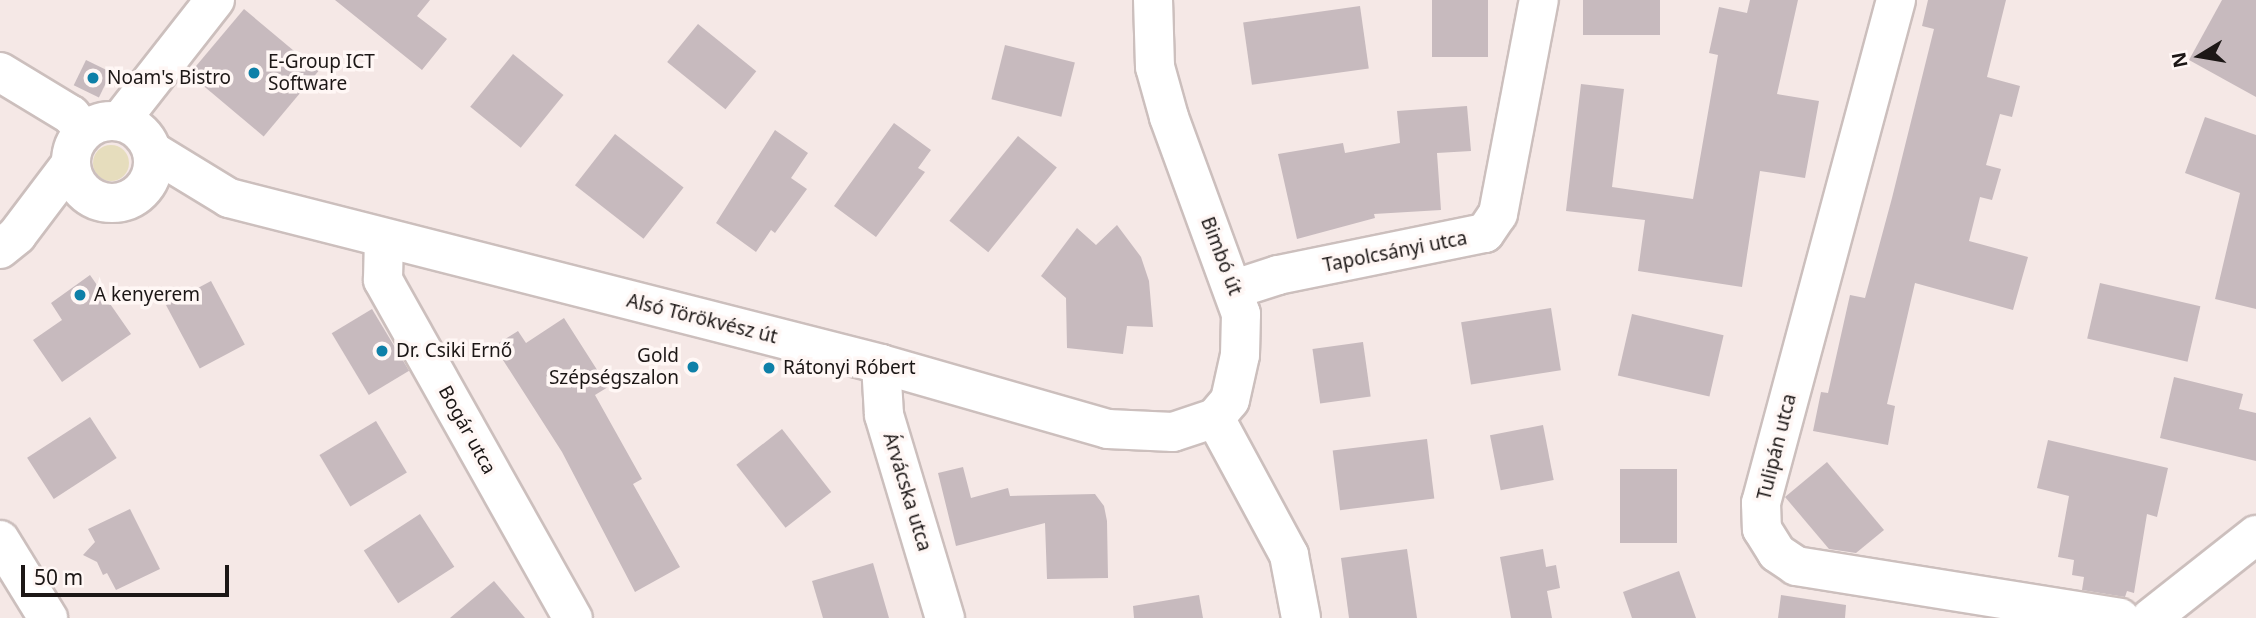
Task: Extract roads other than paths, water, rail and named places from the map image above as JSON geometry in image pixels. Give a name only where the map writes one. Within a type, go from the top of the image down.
[{"type":"street","points":[[120,121],[215,0]]},
{"type":"street","name":"Bimbó út","points":[[1153,0],[1155,67],[1169,117],[1235,289],[1242,325],[1239,366],[1230,400],[1214,418]]},
{"type":"street","name":"Tapolcsányi utca","points":[[1235,289],[1268,277],[1485,233],[1498,214],[1539,0]]},
{"type":"street","name":"Tulipán utca","points":[[1896,0],[1761,503],[1762,529],[1777,553],[1797,566],[2120,618]]},
{"type":"street","points":[[0,72],[71,115],[77,148],[78,185],[114,202]]},
{"type":"street","points":[[120,121],[140,131],[152,151],[148,182],[114,202],[8,242],[95,124],[120,121]]},
{"type":"street","name":"Alsó Törökvész út","points":[[152,151],[229,198]]},
{"type":"street","name":"Alsó Törökvész út","points":[[114,202],[229,198],[881,364],[1108,429],[1173,432],[1214,418]]},
{"type":"street","name":"Bogár utca","points":[[384,237],[383,280],[573,618]]},
{"type":"street","name":"Árvácska utca","points":[[881,364],[884,415],[945,618]]},
{"type":"street","points":[[1214,418],[1289,555],[1301,618]]},
{"type":"street","points":[[2151,618],[2256,535]]},
{"type":"street","points":[[0,540],[48,618]]},
{"type":"place","name":"E-Group ICT Software","points":[[254,73]]},
{"type":"place","name":"Noam's Bistro","points":[[93,78]]},
{"type":"place","name":"A kenyerem","points":[[80,295]]},
{"type":"place","name":"Dr. Csiki Ernő","points":[[382,351]]},
{"type":"place","name":"Gold Szépségszalon","points":[[693,367]]},
{"type":"place","name":"Rátonyi Róbert","points":[[769,368]]}]
